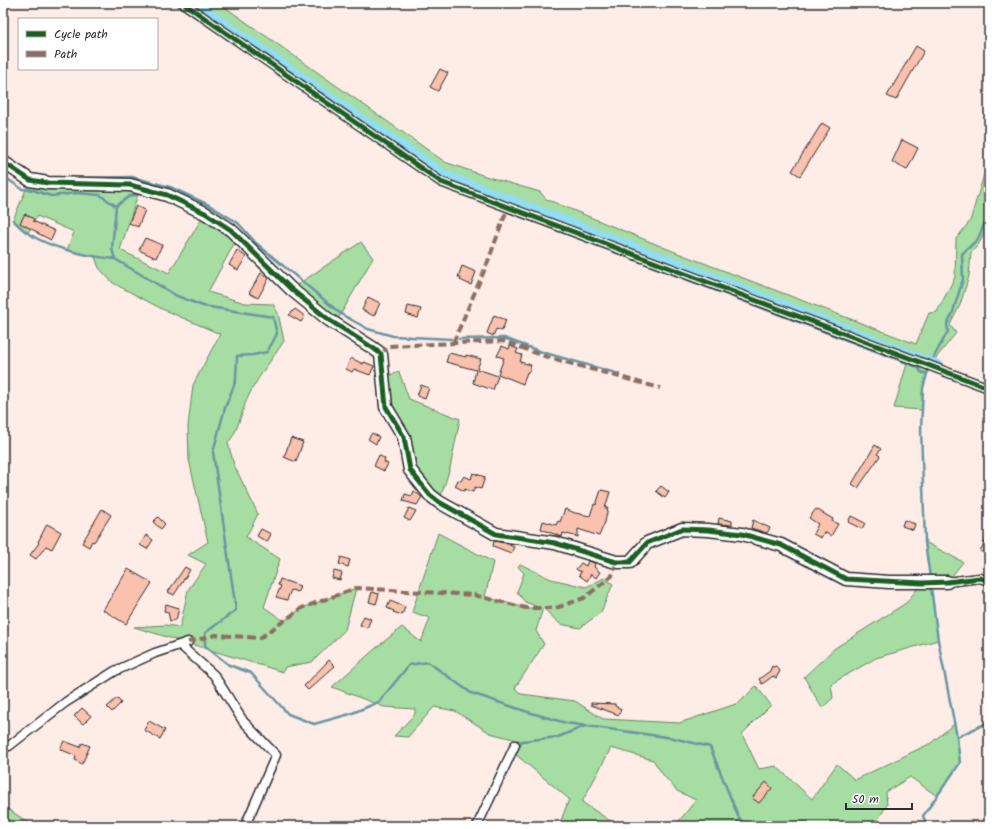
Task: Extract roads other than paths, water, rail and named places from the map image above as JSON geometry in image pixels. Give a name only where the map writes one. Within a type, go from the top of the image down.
[{"type":"street","points":[[183,3],[441,182],[989,388]]},
{"type":"street","points":[[3,162],[30,180],[48,183],[130,185],[167,195],[205,213],[231,230],[291,289],[329,320],[381,354],[386,408],[404,437],[410,470],[430,495],[439,502],[496,534],[556,543],[616,562],[630,562],[646,543],[682,529],[715,530],[742,534],[781,545],[846,579],[889,582],[947,582],[980,578],[989,580]]},
{"type":"street","points":[[3,748],[9,746],[66,702],[115,671],[155,653],[184,644],[214,675],[243,721],[276,755],[245,826]]},
{"type":"street","points":[[477,826],[515,745]]},
{"type":"waterway","points":[[175,3],[257,59]]},
{"type":"waterway","points":[[196,3],[362,119]]},
{"type":"waterway","points":[[368,122],[444,174],[939,365]]},
{"type":"waterway","points":[[3,176],[22,189],[33,190],[51,196],[77,193],[100,195],[116,206],[112,249],[115,259],[177,296],[203,306],[273,317],[277,334],[267,352],[237,356],[236,380],[225,408],[213,452],[236,610],[205,633],[205,646],[229,665],[251,673],[288,714],[314,724],[350,714],[379,702],[409,665],[428,662],[471,693],[528,712],[566,723],[673,738],[710,747],[738,816],[745,826]]},
{"type":"waterway","points":[[71,178],[132,177],[170,187],[209,205],[238,223],[256,243],[341,314],[368,329],[393,336],[451,339]]},
{"type":"waterway","points":[[116,206],[130,196],[140,194]]},
{"type":"waterway","points":[[506,211],[918,367],[921,372],[927,374]]},
{"type":"waterway","points":[[930,364],[948,331],[947,324],[952,315],[963,279],[962,254],[978,239],[989,213]]},
{"type":"waterway","points":[[13,220],[29,234],[49,244],[82,254],[115,259]]},
{"type":"waterway","points":[[459,339],[504,338],[542,352],[619,374]]},
{"type":"waterway","points":[[929,367],[923,388],[921,429],[925,542],[930,578]]},
{"type":"waterway","points":[[930,826],[926,823],[923,816],[960,763],[957,737],[938,640],[931,587]]},
{"type":"waterway","points":[[957,737],[989,722]]},
{"type":"waterway","points":[[516,752],[522,741],[558,737],[585,726]]}]
